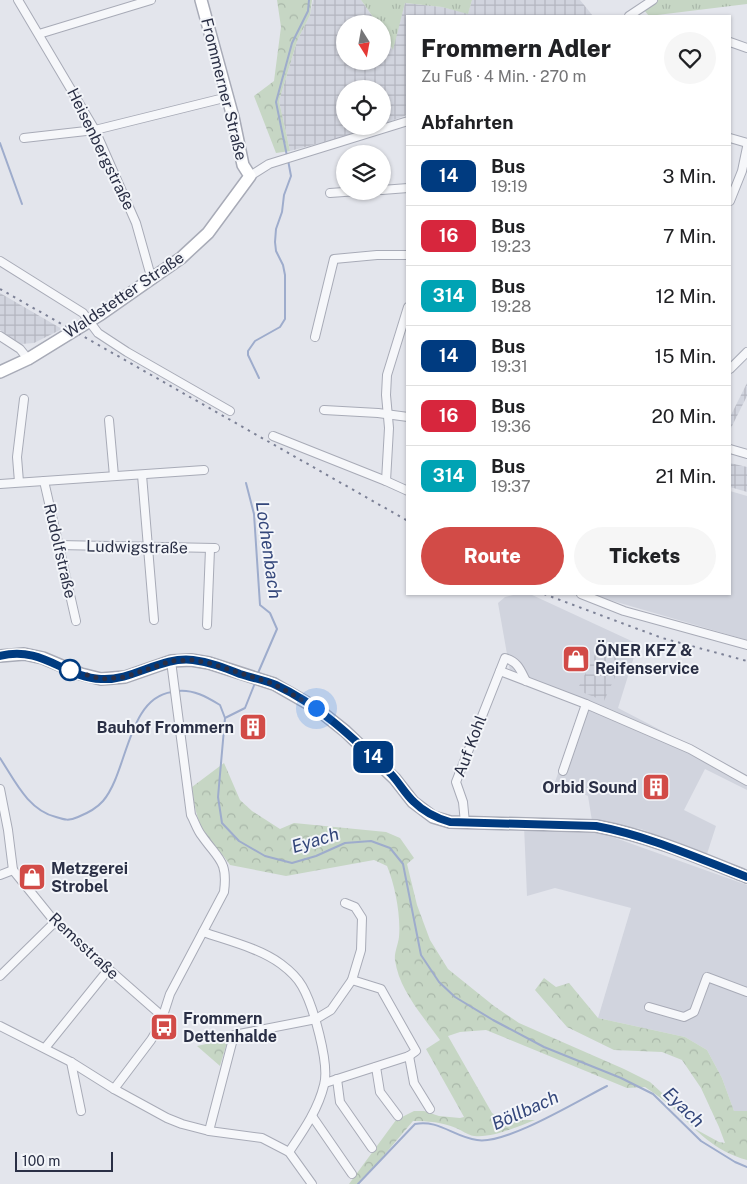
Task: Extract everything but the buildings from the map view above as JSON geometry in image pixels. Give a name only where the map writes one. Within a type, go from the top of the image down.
[{"type":"main road","name":"Frommerner Straße","points":[[201,0],[228,97],[243,165],[250,176]]},
{"type":"main road","name":"Waldstetter Straße","points":[[0,372],[28,359],[89,321],[152,280],[181,258],[208,233],[250,176]]},
{"type":"main road","points":[[0,656],[24,654],[43,658],[81,674],[101,679],[125,677],[192,660],[209,663],[274,684],[316,708],[345,731],[395,779],[413,802],[433,817],[450,822],[596,826],[619,830],[662,843],[747,878]]},
{"type":"street","name":"Heisenbergstraße","points":[[18,0],[95,130],[136,223],[152,280]]},
{"type":"street","points":[[39,34],[150,0]]},
{"type":"street","points":[[631,15],[653,0]]},
{"type":"street","points":[[731,42],[747,48]]},
{"type":"street","points":[[24,138],[95,130],[228,97]]},
{"type":"street","points":[[250,176],[269,164],[283,159],[406,122]]},
{"type":"street","points":[[731,138],[747,143]]},
{"type":"street","points":[[731,198],[742,171],[747,147]]},
{"type":"street","points":[[391,189],[406,188]]},
{"type":"street","points":[[330,193],[336,193]]},
{"type":"street","points":[[315,337],[334,260],[377,255],[406,255]]},
{"type":"street","points":[[0,261],[83,313],[98,332],[128,352],[230,411]]},
{"type":"street","points":[[386,481],[389,428],[387,375],[406,313]]},
{"type":"street","points":[[0,336],[20,350],[28,359]]},
{"type":"street","points":[[731,369],[747,352]]},
{"type":"street","points":[[19,482],[17,457],[24,399]]},
{"type":"street","points":[[324,410],[406,417]]},
{"type":"street","points":[[109,420],[114,476]]},
{"type":"street","points":[[273,436],[406,490]]},
{"type":"street","points":[[731,449],[747,454]]},
{"type":"street","points":[[0,484],[204,470]]},
{"type":"street","points":[[142,475],[154,620]]},
{"type":"street","name":"Rudolfstraße","points":[[44,480],[76,621]]},
{"type":"street","name":"Ludwigstraße","points":[[58,545],[212,549],[207,625]]},
{"type":"street","points":[[584,595],[624,611],[747,645]]},
{"type":"street","points":[[526,681],[519,666],[514,661],[505,658],[500,671],[526,681],[586,704],[690,749],[747,781]]},
{"type":"street","points":[[114,1089],[152,1040],[160,1025],[170,994],[224,892],[226,876],[220,858],[201,836],[191,815],[171,665]]},
{"type":"street","name":"Auf Kohl","points":[[465,823],[463,802],[456,782],[500,671]]},
{"type":"street","points":[[563,771],[586,704]]},
{"type":"street","points":[[0,789],[13,870],[0,876]]},
{"type":"street","name":"Remsstraße","points":[[13,870],[55,922],[162,1016]]},
{"type":"street","points":[[209,1131],[234,1035],[316,1019],[331,1010],[352,980],[361,950],[362,918],[355,907],[345,903]]},
{"type":"street","points":[[0,976],[55,922]]},
{"type":"street","points":[[204,932],[268,956],[292,973],[302,986],[316,1019],[323,1052],[325,1083],[312,1116],[289,1152]]},
{"type":"street","points":[[46,1048],[108,970]]},
{"type":"street","points":[[649,1007],[684,1017],[689,1015],[694,1012],[707,977],[747,992]]},
{"type":"street","points":[[325,1083],[409,1056],[416,1051],[381,988],[352,980]]},
{"type":"street","points":[[0,1026],[46,1048],[167,1118],[209,1131],[262,1138],[289,1152],[312,1184]]},
{"type":"street","points":[[409,1056],[414,1083],[430,1109]]},
{"type":"street","points":[[71,1062],[81,1111]]},
{"type":"street","points":[[376,1067],[380,1092],[398,1116]]},
{"type":"street","points":[[337,1079],[340,1102],[372,1148]]},
{"type":"street","points":[[312,1116],[352,1174]]},
{"type":"shaded area","points":[[313,0],[361,0],[372,15],[336,15],[336,70],[391,70],[391,47],[392,49],[405,3],[442,7],[468,13],[472,0],[580,0],[592,15],[406,15],[406,115],[391,121],[391,80],[336,80],[336,135],[351,135],[290,151],[279,101],[297,41],[310,15]]},
{"type":"shaded area","points":[[0,293],[62,329],[34,343],[21,344],[0,330]]},
{"type":"shaded area","points":[[747,383],[747,396],[731,428],[731,415]]},
{"type":"shaded area","points":[[731,463],[747,467],[747,492],[731,487]]},
{"type":"shaded area","points":[[731,491],[747,496],[747,640],[592,595],[731,595]]},
{"type":"shaded area","points":[[532,595],[638,644],[618,708],[747,775],[747,790],[705,769],[684,810],[716,826],[707,854],[641,829],[592,821],[588,796],[555,782],[581,706],[510,671],[498,603],[505,597]]},
{"type":"shaded area","points":[[603,639],[628,649],[604,701],[577,690]]},
{"type":"shaded area","points":[[524,826],[593,830],[747,885],[747,1111],[734,1111],[722,1078],[707,1050],[685,1037],[598,1018],[631,908],[555,888],[527,896]]},
{"type":"green space","points":[[277,0],[312,0],[310,15],[297,41],[279,101],[290,151],[276,153],[254,96],[274,81],[281,27]]},
{"type":"green space","points":[[361,0],[472,0],[468,14],[442,7],[405,3],[393,50],[391,46],[391,15],[372,15]]},
{"type":"green space","points":[[653,0],[747,0],[747,4],[657,15],[648,15],[644,10]]},
{"type":"green space","points":[[224,763],[240,800],[252,811],[280,829],[294,823],[386,832],[400,838],[414,858],[407,864],[417,905],[430,940],[448,969],[494,1006],[519,1023],[650,1082],[673,1103],[697,1130],[719,1142],[725,1143],[701,1088],[682,1060],[662,1052],[614,1050],[567,1027],[535,990],[544,978],[556,987],[569,983],[598,1018],[685,1037],[707,1050],[722,1078],[734,1111],[747,1111],[747,1160],[725,1151],[706,1139],[670,1105],[645,1087],[627,1088],[486,1030],[460,1032],[448,1036],[492,1113],[502,1120],[535,1120],[505,1131],[482,1136],[471,1135],[440,1123],[413,1121],[369,1173],[357,1184],[349,1184],[396,1120],[414,1111],[424,1111],[439,1116],[464,1117],[426,1049],[440,1040],[413,1002],[397,971],[395,957],[399,937],[398,910],[395,891],[387,866],[374,860],[286,876],[230,865],[211,842],[199,822],[192,787]]},
{"type":"green space","points":[[228,1039],[220,1066],[197,1046]]},
{"type":"waterway","name":"Lochenbach","points":[[287,156],[276,102],[292,43],[308,11],[309,0]]},
{"type":"waterway","points":[[0,143],[22,204]]},
{"type":"waterway","name":"Lochenbach","points":[[259,378],[248,355],[248,351],[255,341],[280,327],[285,319],[285,275],[283,265],[276,251],[275,242],[284,195],[291,176],[288,160]]},
{"type":"waterway","name":"Lochenbach","points":[[246,483],[254,514],[260,605],[270,613],[277,629],[258,673]]},
{"type":"waterway","name":"Lochenbach","points":[[225,718],[245,708],[255,683]]},
{"type":"waterway","name":"Eyach","points":[[177,691],[194,692],[220,705],[225,718],[218,797],[222,823],[239,841],[265,856],[292,863],[316,856],[345,843],[371,841],[390,848],[403,864],[421,955],[439,982],[455,997],[544,1047],[621,1078],[653,1094],[701,1141],[735,1162],[747,1167]]},
{"type":"waterway","name":"Eyach","points":[[0,758],[23,794],[38,808],[62,819],[69,820],[75,818],[92,810],[103,801],[118,773],[137,721],[146,707],[157,697],[172,692]]},
{"type":"waterway","name":"Böllbach","points":[[358,1184],[415,1124],[431,1124],[461,1136],[477,1140],[490,1140],[523,1129],[607,1086]]},
{"type":"railway","points":[[0,289],[406,520]]},
{"type":"railway","points":[[547,595],[662,638],[747,661]]},
{"type":"bus line","name":"14","points":[[0,656],[24,654],[43,658],[81,674],[101,679],[125,677],[171,661],[192,660],[209,663],[274,684],[316,708],[345,731],[395,779],[413,802],[433,817],[450,822],[596,826],[619,830],[662,843],[747,877]]},
{"type":"place","name":"ÖNER KFZ & Reifenservice","points":[[576,659]]},
{"type":"place","name":"Bauhof Frommern","points":[[253,727]]},
{"type":"place","name":"Orbid Sound","points":[[656,787]]},
{"type":"place","name":"Metzgerei Strobel","points":[[32,877]]},
{"type":"place","name":"Frommern Dettenhalde","points":[[164,1027]]},
{"type":"route","points":[[70,670],[101,679],[125,677],[171,661],[192,660],[209,663],[274,684],[316,708]]}]
